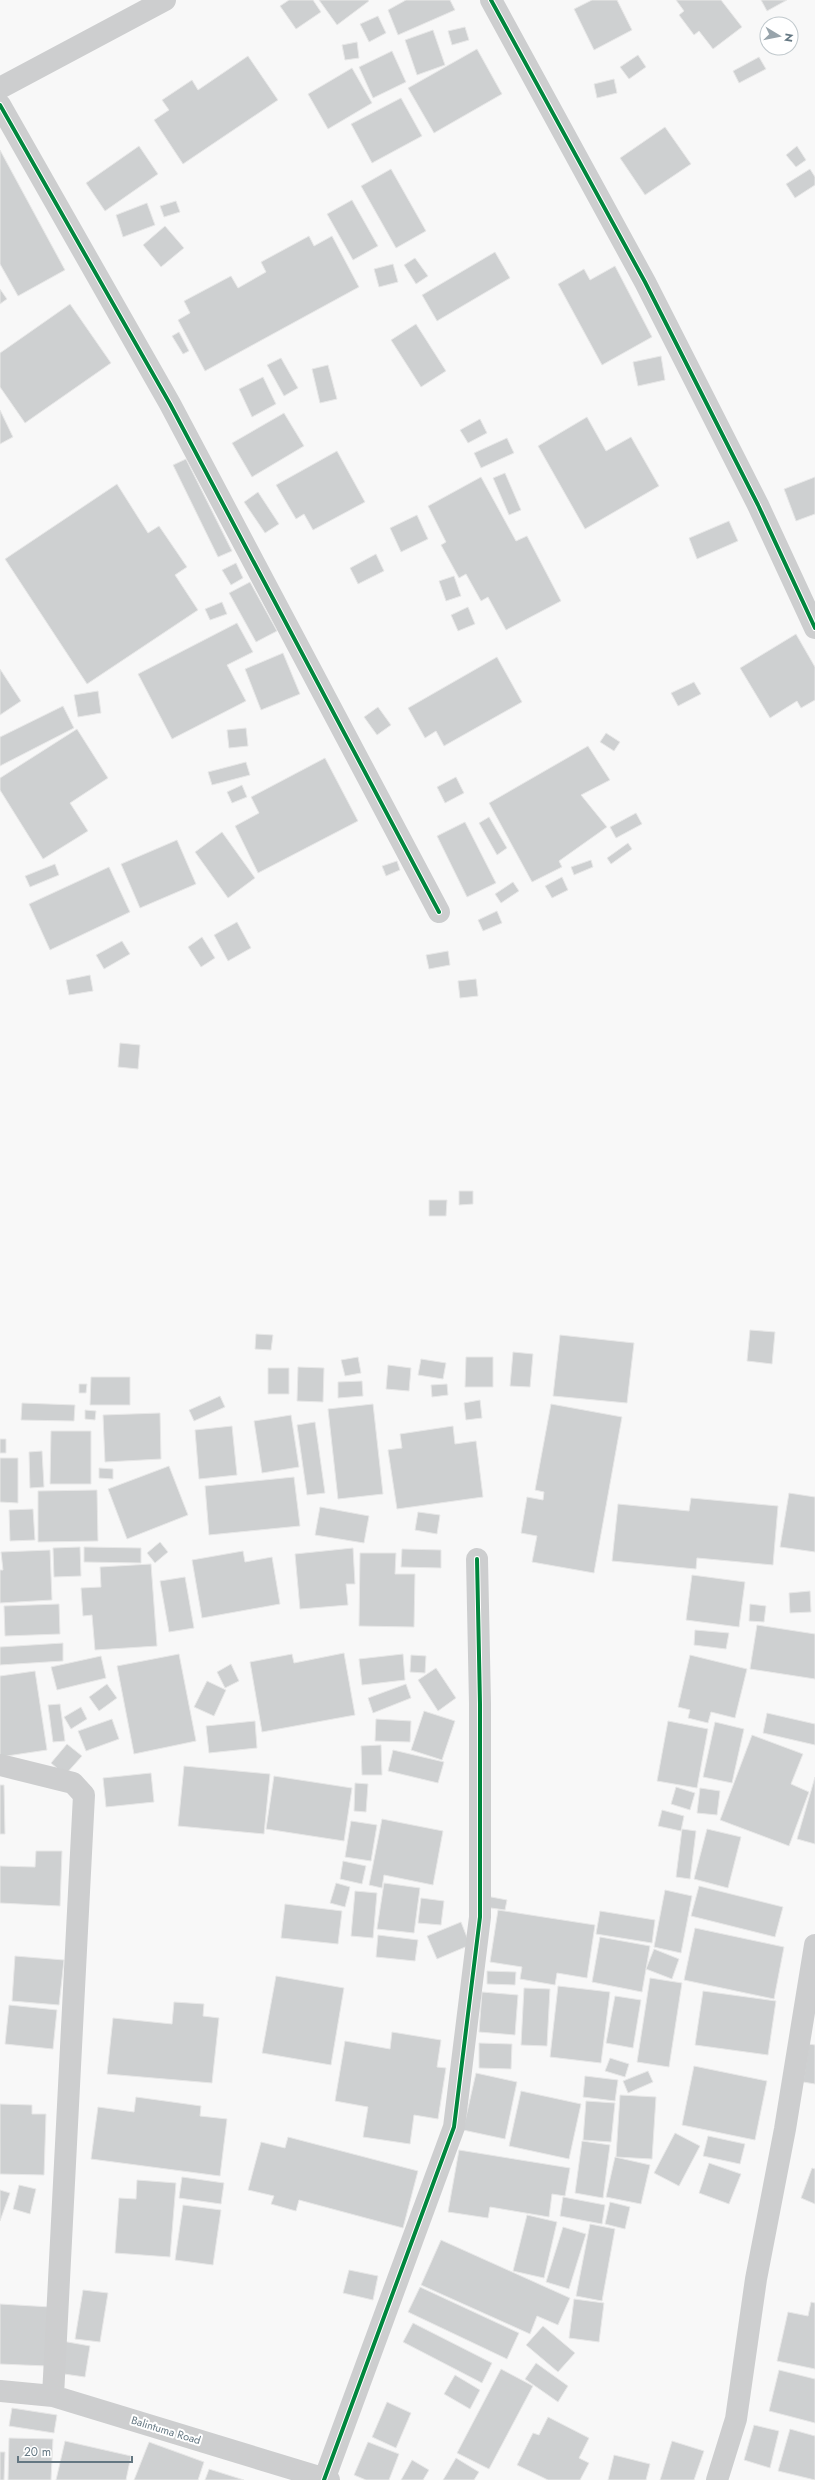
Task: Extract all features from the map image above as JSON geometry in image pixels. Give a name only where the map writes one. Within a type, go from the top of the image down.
[{"type":"street","points":[[0,88],[165,0]]},
{"type":"street","points":[[491,0],[646,282],[758,505],[815,628]]},
{"type":"street","points":[[0,105],[170,404],[439,912]]},
{"type":"street","points":[[326,2479],[454,2127],[480,1917],[480,1704],[477,1559]]},
{"type":"street","points":[[0,1766],[73,1783],[84,1795],[53,2396]]},
{"type":"street","points":[[717,2480],[736,2418],[756,2279],[786,2129],[815,1945]]},
{"type":"street","name":"Balintuma Road","points":[[0,2391],[53,2396],[326,2479]]},
{"type":"building","points":[[289,0],[313,0],[321,12],[296,29],[280,6]]},
{"type":"building","points":[[319,0],[368,0],[369,1],[337,25]]},
{"type":"building","points":[[406,0],[450,0],[455,10],[398,35],[388,10]]},
{"type":"building","points":[[592,0],[617,0],[632,30],[594,50],[574,9]]},
{"type":"building","points":[[676,0],[721,0],[742,27],[713,49],[699,31],[694,35],[679,15],[684,11]]},
{"type":"building","points":[[761,0],[787,0],[767,11]]},
{"type":"building","points":[[378,16],[386,33],[369,42],[360,24]]},
{"type":"building","points":[[465,27],[469,40],[452,45],[448,31]]},
{"type":"building","points":[[433,30],[445,65],[417,75],[405,40]]},
{"type":"building","points":[[357,42],[359,58],[345,60],[342,45]]},
{"type":"building","points":[[477,49],[502,94],[434,133],[408,88]]},
{"type":"building","points":[[392,51],[406,82],[373,98],[359,67]]},
{"type":"building","points":[[638,55],[646,67],[629,79],[620,67]]},
{"type":"building","points":[[248,56],[278,100],[183,164],[154,120],[169,110],[162,100],[192,80],[198,90]]},
{"type":"building","points":[[759,57],[766,69],[739,83],[733,71]]},
{"type":"building","points":[[352,68],[372,103],[328,129],[308,94]]},
{"type":"building","points":[[614,79],[617,93],[597,98],[594,84]]},
{"type":"building","points":[[401,98],[422,136],[372,163],[351,124]]},
{"type":"building","points":[[665,127],[691,164],[645,195],[620,158]]},
{"type":"building","points":[[139,146],[158,174],[105,211],[86,183]]},
{"type":"building","points":[[797,146],[806,160],[796,167],[786,155]]},
{"type":"building","points":[[0,150],[65,270],[18,296],[0,264]]},
{"type":"building","points":[[391,169],[426,231],[396,248],[361,186]]},
{"type":"building","points":[[810,169],[815,177],[815,185],[795,198],[786,184]]},
{"type":"building","points":[[352,200],[378,246],[353,260],[327,214]]},
{"type":"building","points":[[176,201],[180,212],[164,217],[160,206]]},
{"type":"building","points":[[147,203],[155,225],[123,237],[116,215]]},
{"type":"building","points":[[165,226],[184,248],[161,267],[143,245]]},
{"type":"building","points":[[309,236],[314,246],[332,236],[359,287],[205,371],[178,320],[190,313],[184,301],[231,276],[238,288],[266,272],[261,262]]},
{"type":"building","points":[[495,252],[510,278],[437,321],[422,295]]},
{"type":"building","points":[[415,258],[428,276],[416,284],[404,265]]},
{"type":"building","points":[[393,264],[398,282],[379,287],[374,269]]},
{"type":"building","points":[[615,266],[652,337],[602,365],[558,284],[584,269],[590,280]]},
{"type":"building","points":[[0,289],[7,299],[0,304]]},
{"type":"building","points":[[70,304],[111,363],[25,423],[0,387],[0,353]]},
{"type":"building","points":[[416,324],[446,371],[421,387],[391,340]]},
{"type":"building","points":[[179,332],[189,351],[183,354],[172,336]]},
{"type":"building","points":[[661,356],[665,380],[638,386],[633,362]]},
{"type":"building","points":[[281,358],[298,388],[284,396],[267,365]]},
{"type":"building","points":[[328,365],[337,399],[320,403],[312,369]]},
{"type":"building","points":[[263,377],[276,404],[252,417],[239,389]]},
{"type":"building","points":[[0,410],[13,437],[0,444]]},
{"type":"building","points":[[284,413],[304,446],[252,477],[232,443]]},
{"type":"building","points":[[587,417],[606,451],[631,437],[659,486],[585,529],[538,446]]},
{"type":"building","points":[[480,419],[487,433],[468,443],[460,430]]},
{"type":"building","points":[[507,438],[514,453],[481,468],[474,453]]},
{"type":"building","points":[[337,451],[365,502],[313,530],[304,514],[296,519],[276,485]]},
{"type":"building","points":[[186,459],[232,551],[218,557],[173,465]]},
{"type":"building","points":[[505,473],[521,510],[509,515],[493,478]]},
{"type":"building","points":[[481,477],[516,541],[527,536],[561,601],[506,630],[488,597],[481,601],[466,574],[459,578],[441,545],[446,542],[428,506]]},
{"type":"building","points":[[815,477],[815,514],[796,521],[784,489]]},
{"type":"building","points":[[117,484],[148,533],[159,526],[187,567],[175,575],[198,610],[87,684],[5,559]]},
{"type":"building","points":[[258,492],[279,524],[265,533],[244,502]]},
{"type":"building","points":[[417,515],[428,539],[401,552],[390,528]]},
{"type":"building","points":[[729,521],[738,541],[697,559],[689,538]]},
{"type":"building","points":[[376,554],[384,571],[358,584],[350,568]]},
{"type":"building","points":[[236,563],[243,578],[231,585],[222,570]]},
{"type":"building","points":[[454,576],[461,596],[446,601],[439,581]]},
{"type":"building","points":[[250,582],[277,631],[256,642],[229,593]]},
{"type":"building","points":[[222,602],[227,614],[210,620],[205,609]]},
{"type":"building","points":[[468,607],[475,624],[458,631],[451,615]]},
{"type":"building","points":[[237,623],[253,652],[227,665],[246,701],[172,739],[138,674]]},
{"type":"building","points":[[796,634],[815,667],[815,700],[801,708],[797,701],[770,718],[740,668]]},
{"type":"building","points":[[283,653],[300,694],[261,710],[245,669]]},
{"type":"building","points":[[497,657],[522,702],[444,746],[436,731],[425,738],[408,708]]},
{"type":"building","points":[[0,669],[21,701],[0,715]]},
{"type":"building","points":[[694,682],[701,694],[678,706],[671,693]]},
{"type":"building","points":[[98,691],[101,713],[78,717],[74,695]]},
{"type":"building","points":[[63,706],[74,728],[0,766],[0,737]]},
{"type":"building","points":[[378,707],[391,725],[377,735],[364,717]]},
{"type":"building","points":[[246,728],[248,746],[229,748],[227,730]]},
{"type":"building","points":[[77,729],[108,778],[70,803],[88,831],[43,859],[0,790],[0,778]]},
{"type":"building","points":[[606,733],[620,742],[614,751],[600,742]]},
{"type":"building","points":[[588,746],[610,780],[581,795],[607,827],[559,861],[562,867],[532,882],[489,803]]},
{"type":"building","points":[[325,758],[358,821],[258,873],[235,826],[259,813],[251,797]]},
{"type":"building","points":[[246,762],[250,775],[212,785],[208,772]]},
{"type":"building","points":[[456,777],[464,793],[445,803],[437,787]]},
{"type":"building","points":[[242,785],[247,797],[232,803],[227,792]]},
{"type":"building","points":[[636,813],[642,824],[616,838],[610,827]]},
{"type":"building","points":[[489,817],[507,848],[497,855],[479,823]]},
{"type":"building","points":[[465,822],[496,883],[467,897],[437,836]]},
{"type":"building","points":[[222,832],[255,878],[228,898],[195,852]]},
{"type":"building","points":[[177,840],[196,884],[140,908],[121,864]]},
{"type":"building","points":[[628,843],[632,849],[611,864],[607,858]]},
{"type":"building","points":[[591,860],[593,867],[574,875],[571,867]]},
{"type":"building","points":[[397,861],[400,870],[386,876],[382,866]]},
{"type":"building","points":[[55,864],[59,875],[30,887],[25,876]]},
{"type":"building","points":[[109,867],[130,912],[50,950],[29,904]]},
{"type":"building","points":[[562,877],[568,890],[552,898],[545,886]]},
{"type":"building","points":[[513,882],[519,891],[501,903],[495,894]]},
{"type":"building","points":[[497,911],[502,923],[483,931],[478,920]]},
{"type":"building","points":[[237,922],[251,948],[228,961],[214,935]]},
{"type":"building","points":[[202,937],[215,958],[201,967],[188,947]]},
{"type":"building","points":[[122,941],[130,954],[104,969],[96,955]]},
{"type":"building","points":[[448,951],[450,965],[429,969],[426,955]]},
{"type":"building","points":[[90,975],[93,991],[69,995],[66,980]]},
{"type":"building","points":[[476,979],[478,996],[460,998],[458,981]]},
{"type":"building","points":[[120,1043],[140,1045],[138,1069],[118,1067]]},
{"type":"building","points":[[459,1191],[473,1191],[473,1204],[459,1205]]},
{"type":"building","points":[[429,1200],[447,1200],[446,1216],[429,1216]]},
{"type":"building","points":[[750,1330],[775,1332],[772,1364],[747,1361]]},
{"type":"building","points":[[256,1334],[273,1335],[271,1350],[255,1349]]},
{"type":"building","points":[[560,1335],[634,1343],[627,1403],[553,1396]]},
{"type":"building","points":[[513,1352],[533,1354],[530,1387],[510,1386]]},
{"type":"building","points":[[358,1357],[361,1373],[345,1376],[341,1360]]},
{"type":"building","points":[[466,1357],[493,1357],[493,1387],[465,1387]]},
{"type":"building","points":[[421,1359],[446,1363],[443,1379],[418,1375]]},
{"type":"building","points":[[388,1365],[411,1368],[409,1391],[386,1389]]},
{"type":"building","points":[[298,1367],[324,1368],[323,1402],[297,1401]]},
{"type":"building","points":[[268,1368],[289,1368],[289,1394],[268,1394]]},
{"type":"building","points":[[91,1377],[130,1377],[130,1405],[90,1405]]},
{"type":"building","points":[[362,1381],[363,1396],[338,1398],[338,1382]]},
{"type":"building","points":[[79,1384],[87,1384],[86,1393],[79,1393]]},
{"type":"building","points":[[447,1384],[448,1395],[432,1397],[431,1385]]},
{"type":"building","points":[[220,1396],[225,1407],[194,1421],[189,1410]]},
{"type":"building","points":[[480,1400],[482,1418],[466,1420],[464,1403]]},
{"type":"building","points":[[22,1403],[75,1405],[74,1421],[21,1420]]},
{"type":"building","points":[[373,1404],[383,1494],[338,1499],[328,1409]]},
{"type":"building","points":[[551,1404],[622,1417],[594,1573],[532,1562],[537,1536],[521,1533],[527,1497],[543,1500],[544,1492],[535,1490]]},
{"type":"building","points":[[85,1410],[96,1411],[95,1420],[85,1419]]},
{"type":"building","points":[[160,1413],[161,1459],[105,1462],[103,1415]]},
{"type":"building","points":[[291,1415],[299,1467],[262,1473],[254,1421]]},
{"type":"building","points":[[315,1422],[325,1493],[307,1495],[297,1425]]},
{"type":"building","points":[[232,1426],[237,1475],[199,1479],[195,1430]]},
{"type":"building","points":[[453,1426],[455,1444],[476,1441],[483,1497],[397,1509],[388,1450],[402,1448],[400,1434]]},
{"type":"building","points":[[51,1431],[91,1431],[91,1484],[50,1484]]},
{"type":"building","points":[[0,1439],[6,1439],[6,1453],[0,1453]]},
{"type":"building","points":[[42,1451],[44,1487],[30,1488],[29,1452]]},
{"type":"building","points":[[0,1458],[18,1458],[18,1503],[0,1502]]},
{"type":"building","points":[[169,1466],[188,1515],[127,1539],[108,1489]]},
{"type":"building","points":[[99,1468],[113,1469],[113,1479],[99,1478]]},
{"type":"building","points":[[294,1477],[300,1526],[209,1535],[205,1486]]},
{"type":"building","points":[[97,1490],[98,1541],[38,1542],[38,1491]]},
{"type":"building","points":[[789,1493],[815,1497],[815,1552],[780,1547]]},
{"type":"building","points":[[691,1498],[778,1506],[773,1565],[697,1558],[696,1569],[612,1561],[618,1504],[689,1511]]},
{"type":"building","points":[[320,1507],[369,1516],[364,1543],[315,1535]]},
{"type":"building","points":[[33,1509],[35,1540],[10,1541],[9,1510]]},
{"type":"building","points":[[418,1512],[440,1515],[437,1534],[415,1530]]},
{"type":"building","points":[[160,1542],[168,1552],[155,1563],[147,1553]]},
{"type":"building","points":[[80,1547],[81,1576],[54,1577],[53,1548]]},
{"type":"building","points":[[84,1547],[141,1548],[141,1563],[84,1562]]},
{"type":"building","points":[[353,1548],[355,1584],[346,1584],[348,1605],[300,1609],[295,1554]]},
{"type":"building","points":[[402,1549],[441,1550],[441,1568],[401,1567]]},
{"type":"building","points":[[50,1550],[52,1600],[0,1603],[0,1570],[3,1570],[1,1552]]},
{"type":"building","points":[[243,1551],[245,1562],[272,1557],[280,1604],[202,1618],[192,1560]]},
{"type":"building","points":[[360,1553],[396,1553],[395,1574],[415,1574],[414,1627],[359,1626]]},
{"type":"building","points":[[151,1564],[157,1646],[95,1650],[92,1615],[83,1616],[81,1588],[101,1587],[100,1567]]},
{"type":"building","points":[[692,1575],[745,1582],[739,1627],[686,1620]]},
{"type":"building","points":[[185,1577],[194,1628],[169,1632],[160,1581]]},
{"type":"building","points":[[810,1591],[811,1612],[790,1613],[789,1593]]},
{"type":"building","points":[[59,1604],[60,1634],[5,1636],[4,1606]]},
{"type":"building","points":[[750,1604],[766,1606],[764,1622],[749,1621]]},
{"type":"building","points":[[757,1625],[815,1634],[815,1679],[750,1669]]},
{"type":"building","points":[[695,1630],[729,1633],[726,1649],[694,1645]]},
{"type":"building","points":[[63,1643],[63,1661],[0,1665],[0,1647]]},
{"type":"building","points":[[344,1653],[355,1715],[262,1732],[250,1662],[292,1654],[294,1663]]},
{"type":"building","points":[[179,1654],[196,1741],[134,1754],[117,1666]]},
{"type":"building","points":[[403,1654],[405,1680],[362,1685],[359,1659]]},
{"type":"building","points":[[411,1655],[426,1656],[425,1673],[410,1672]]},
{"type":"building","points":[[690,1655],[747,1669],[735,1718],[711,1712],[708,1723],[688,1718],[690,1710],[678,1707]]},
{"type":"building","points":[[101,1656],[106,1678],[57,1690],[51,1667]]},
{"type":"building","points":[[231,1664],[239,1681],[225,1688],[217,1672]]},
{"type":"building","points":[[436,1668],[456,1698],[438,1711],[418,1680]]},
{"type":"building","points":[[35,1671],[47,1750],[0,1757],[0,1676]]},
{"type":"building","points":[[207,1681],[226,1690],[214,1716],[194,1707]]},
{"type":"building","points":[[107,1684],[117,1698],[99,1711],[89,1697]]},
{"type":"building","points":[[406,1684],[411,1698],[373,1713],[368,1698]]},
{"type":"building","points":[[60,1704],[65,1741],[53,1742],[48,1705]]},
{"type":"building","points":[[81,1707],[87,1719],[71,1729],[64,1717]]},
{"type":"building","points":[[424,1711],[455,1721],[442,1760],[411,1750]]},
{"type":"building","points":[[767,1713],[815,1724],[815,1745],[763,1733]]},
{"type":"building","points":[[112,1719],[119,1739],[86,1751],[78,1731]]},
{"type":"building","points":[[376,1719],[411,1721],[410,1742],[375,1741]]},
{"type":"building","points":[[255,1721],[257,1748],[209,1753],[206,1726]]},
{"type":"building","points":[[668,1721],[708,1729],[697,1788],[657,1781]]},
{"type":"building","points":[[715,1722],[744,1729],[732,1783],[703,1777]]},
{"type":"building","points":[[752,1735],[803,1754],[791,1784],[809,1792],[789,1846],[720,1820]]},
{"type":"building","points":[[67,1744],[82,1756],[65,1775],[51,1763]]},
{"type":"building","points":[[381,1745],[382,1775],[362,1775],[361,1746]]},
{"type":"building","points":[[393,1750],[444,1762],[438,1783],[388,1771]]},
{"type":"building","points":[[184,1766],[270,1774],[264,1834],[178,1826]]},
{"type":"building","points":[[151,1773],[154,1802],[106,1807],[103,1778]]},
{"type":"building","points":[[274,1776],[352,1788],[344,1841],[266,1829]]},
{"type":"building","points":[[815,1777],[815,1844],[797,1839]]},
{"type":"building","points":[[355,1783],[368,1784],[366,1812],[354,1811]]},
{"type":"building","points":[[0,1785],[4,1785],[5,1834],[0,1834]]},
{"type":"building","points":[[676,1787],[695,1793],[690,1810],[671,1804]]},
{"type":"building","points":[[700,1788],[720,1791],[717,1815],[697,1813]]},
{"type":"building","points":[[662,1810],[684,1816],[681,1831],[658,1826]]},
{"type":"building","points":[[382,1819],[443,1831],[433,1885],[384,1875],[382,1888],[369,1885]]},
{"type":"building","points":[[351,1821],[377,1825],[371,1861],[345,1857]]},
{"type":"building","points":[[682,1829],[696,1831],[690,1879],[676,1877]]},
{"type":"building","points":[[707,1829],[741,1837],[728,1888],[694,1879]]},
{"type":"building","points":[[36,1851],[62,1851],[60,1906],[0,1903],[0,1866],[35,1867]]},
{"type":"building","points":[[343,1861],[366,1866],[362,1884],[340,1879]]},
{"type":"building","points":[[336,1883],[350,1887],[345,1907],[330,1903]]},
{"type":"building","points":[[384,1883],[420,1888],[414,1933],[377,1929]]},
{"type":"building","points":[[699,1886],[783,1907],[775,1937],[691,1916]]},
{"type":"building","points":[[665,1890],[692,1896],[681,1953],[654,1947]]},
{"type":"building","points":[[355,1891],[377,1893],[373,1938],[351,1936]]},
{"type":"building","points":[[486,1896],[507,1900],[505,1910],[484,1907]]},
{"type":"building","points":[[421,1898],[444,1901],[441,1925],[418,1923]]},
{"type":"building","points":[[285,1904],[342,1911],[338,1944],[281,1938]]},
{"type":"building","points":[[498,1910],[595,1925],[587,1978],[557,1973],[555,1985],[520,1979],[522,1967],[490,1962]]},
{"type":"building","points":[[600,1911],[655,1920],[652,1943],[596,1934]]},
{"type":"building","points":[[461,1922],[470,1945],[437,1959],[427,1936]]},
{"type":"building","points":[[695,1928],[784,1947],[774,1999],[684,1980]]},
{"type":"building","points":[[378,1935],[418,1940],[415,1961],[376,1957]]},
{"type":"building","points":[[600,1937],[650,1946],[642,1992],[592,1982]]},
{"type":"building","points":[[654,1949],[679,1959],[672,1979],[646,1969]]},
{"type":"building","points":[[15,1956],[64,1960],[59,2005],[12,2001]]},
{"type":"building","points":[[487,1971],[516,1972],[515,1985],[487,1984]]},
{"type":"building","points":[[276,1976],[344,1988],[331,2065],[262,2053]]},
{"type":"building","points":[[650,1978],[682,1983],[669,2067],[637,2062]]},
{"type":"building","points":[[558,1986],[610,1992],[601,2063],[550,2057]]},
{"type":"building","points":[[524,1988],[550,1989],[547,2046],[521,2045]]},
{"type":"building","points":[[703,1991],[776,2001],[768,2055],[695,2045]]},
{"type":"building","points":[[482,1992],[518,1995],[515,2035],[479,2032]]},
{"type":"building","points":[[615,1996],[641,2000],[633,2048],[606,2043]]},
{"type":"building","points":[[174,2002],[204,2004],[203,2016],[219,2018],[212,2083],[107,2074],[113,2018],[172,2024]]},
{"type":"building","points":[[9,2005],[57,2010],[53,2049],[5,2044]]},
{"type":"building","points":[[392,2032],[441,2040],[437,2067],[446,2068],[438,2119],[414,2115],[410,2144],[363,2137],[368,2107],[335,2101],[345,2041],[390,2049]]},
{"type":"building","points":[[479,2043],[512,2044],[511,2069],[479,2068]]},
{"type":"building","points":[[809,2044],[815,2045],[815,2084],[803,2082]]},
{"type":"building","points":[[610,2058],[629,2064],[625,2077],[605,2071]]},
{"type":"building","points":[[694,2066],[767,2081],[755,2140],[682,2125]]},
{"type":"building","points":[[648,2071],[653,2082],[628,2093],[623,2081]]},
{"type":"building","points":[[476,2073],[517,2082],[505,2139],[463,2130]]},
{"type":"building","points":[[585,2076],[618,2080],[615,2101],[583,2097]]},
{"type":"building","points":[[521,2091],[581,2104],[569,2159],[509,2146]]},
{"type":"building","points":[[620,2095],[656,2097],[652,2159],[616,2157]]},
{"type":"building","points":[[136,2097],[201,2106],[200,2116],[227,2119],[220,2176],[91,2159],[98,2107],[134,2112]]},
{"type":"building","points":[[586,2101],[615,2103],[611,2142],[583,2140]]},
{"type":"building","points":[[0,2104],[32,2105],[32,2114],[46,2114],[44,2175],[0,2174]]},
{"type":"building","points":[[675,2133],[700,2146],[679,2186],[654,2173]]},
{"type":"building","points":[[708,2136],[745,2144],[740,2164],[703,2156]]},
{"type":"building","points":[[288,2137],[418,2171],[403,2228],[299,2200],[296,2211],[271,2204],[274,2196],[248,2190],[261,2142],[285,2148]]},
{"type":"building","points":[[582,2141],[610,2145],[603,2198],[575,2193]]},
{"type":"building","points":[[459,2150],[570,2168],[565,2196],[552,2194],[549,2217],[490,2207],[488,2218],[448,2212]]},
{"type":"building","points":[[615,2157],[650,2165],[641,2204],[606,2197]]},
{"type":"building","points":[[709,2163],[741,2174],[729,2204],[699,2193]]},
{"type":"building","points":[[812,2168],[815,2169],[815,2204],[801,2198]]},
{"type":"building","points":[[182,2177],[224,2183],[221,2204],[179,2198]]},
{"type":"building","points":[[137,2180],[176,2183],[170,2257],[115,2253],[119,2198],[136,2199]]},
{"type":"building","points":[[19,2185],[36,2189],[30,2214],[13,2209]]},
{"type":"building","points":[[0,2190],[10,2193],[0,2221]]},
{"type":"building","points":[[563,2197],[605,2205],[602,2224],[560,2216]]},
{"type":"building","points":[[610,2202],[630,2207],[625,2229],[605,2224]]},
{"type":"building","points":[[183,2205],[221,2210],[213,2265],[175,2260]]},
{"type":"building","points":[[527,2215],[557,2222],[544,2278],[513,2271]]},
{"type":"building","points":[[590,2224],[615,2229],[602,2301],[576,2296]]},
{"type":"building","points":[[563,2227],[586,2234],[569,2289],[546,2282]]},
{"type":"building","points":[[441,2240],[570,2298],[558,2325],[537,2316],[530,2334],[421,2285]]},
{"type":"building","points":[[349,2270],[378,2276],[373,2300],[343,2293]]},
{"type":"building","points":[[420,2287],[519,2333],[507,2359],[408,2312]]},
{"type":"building","points":[[83,2290],[108,2293],[100,2342],[75,2339]]},
{"type":"building","points":[[574,2299],[604,2303],[599,2342],[569,2338]]},
{"type":"building","points":[[811,2302],[815,2303],[815,2369],[777,2361],[788,2312],[808,2316]]},
{"type":"building","points":[[0,2304],[51,2307],[47,2366],[0,2364]]},
{"type":"building","points":[[413,2323],[492,2363],[482,2383],[403,2342]]},
{"type":"building","points":[[543,2326],[575,2353],[558,2372],[526,2345]]},
{"type":"building","points":[[62,2341],[90,2346],[85,2377],[57,2373]]},
{"type":"building","points":[[536,2363],[568,2386],[558,2402],[525,2379]]},
{"type":"building","points":[[501,2369],[533,2386],[489,2469],[457,2453]]},
{"type":"building","points":[[779,2370],[815,2379],[815,2423],[769,2411]]},
{"type":"building","points":[[455,2375],[480,2390],[470,2409],[444,2394]]},
{"type":"building","points":[[387,2402],[411,2413],[396,2448],[372,2437]]},
{"type":"building","points":[[12,2408],[57,2415],[54,2433],[9,2426]]},
{"type":"building","points":[[548,2417],[589,2438],[579,2458],[589,2463],[580,2480],[548,2480],[517,2465],[533,2433],[539,2435]]},
{"type":"building","points":[[754,2425],[779,2431],[770,2468],[744,2460]]},
{"type":"building","points":[[790,2429],[815,2436],[815,2480],[778,2471]]},
{"type":"building","points":[[9,2438],[53,2439],[51,2480],[8,2480]]},
{"type":"building","points":[[65,2441],[131,2456],[126,2480],[56,2480]]},
{"type":"building","points":[[672,2441],[704,2451],[694,2480],[660,2480]]},
{"type":"building","points":[[149,2442],[204,2462],[198,2480],[134,2480]]},
{"type":"building","points":[[368,2442],[399,2454],[389,2480],[366,2480],[354,2475]]},
{"type":"building","points":[[0,2452],[5,2452],[4,2480],[0,2480]]},
{"type":"building","points":[[614,2455],[650,2464],[646,2480],[608,2480]]},
{"type":"building","points":[[456,2458],[479,2472],[474,2480],[443,2480]]},
{"type":"building","points":[[412,2460],[429,2470],[423,2480],[401,2480]]},
{"type":"building","points":[[209,2469],[244,2480],[205,2480]]},
{"type":"cycle path","points":[[491,0],[645,282],[758,505],[815,628]]},
{"type":"cycle path","points":[[0,105],[170,404],[439,912]]},
{"type":"cycle path","points":[[324,2480],[454,2127],[480,1917],[480,1704],[477,1559]]}]
